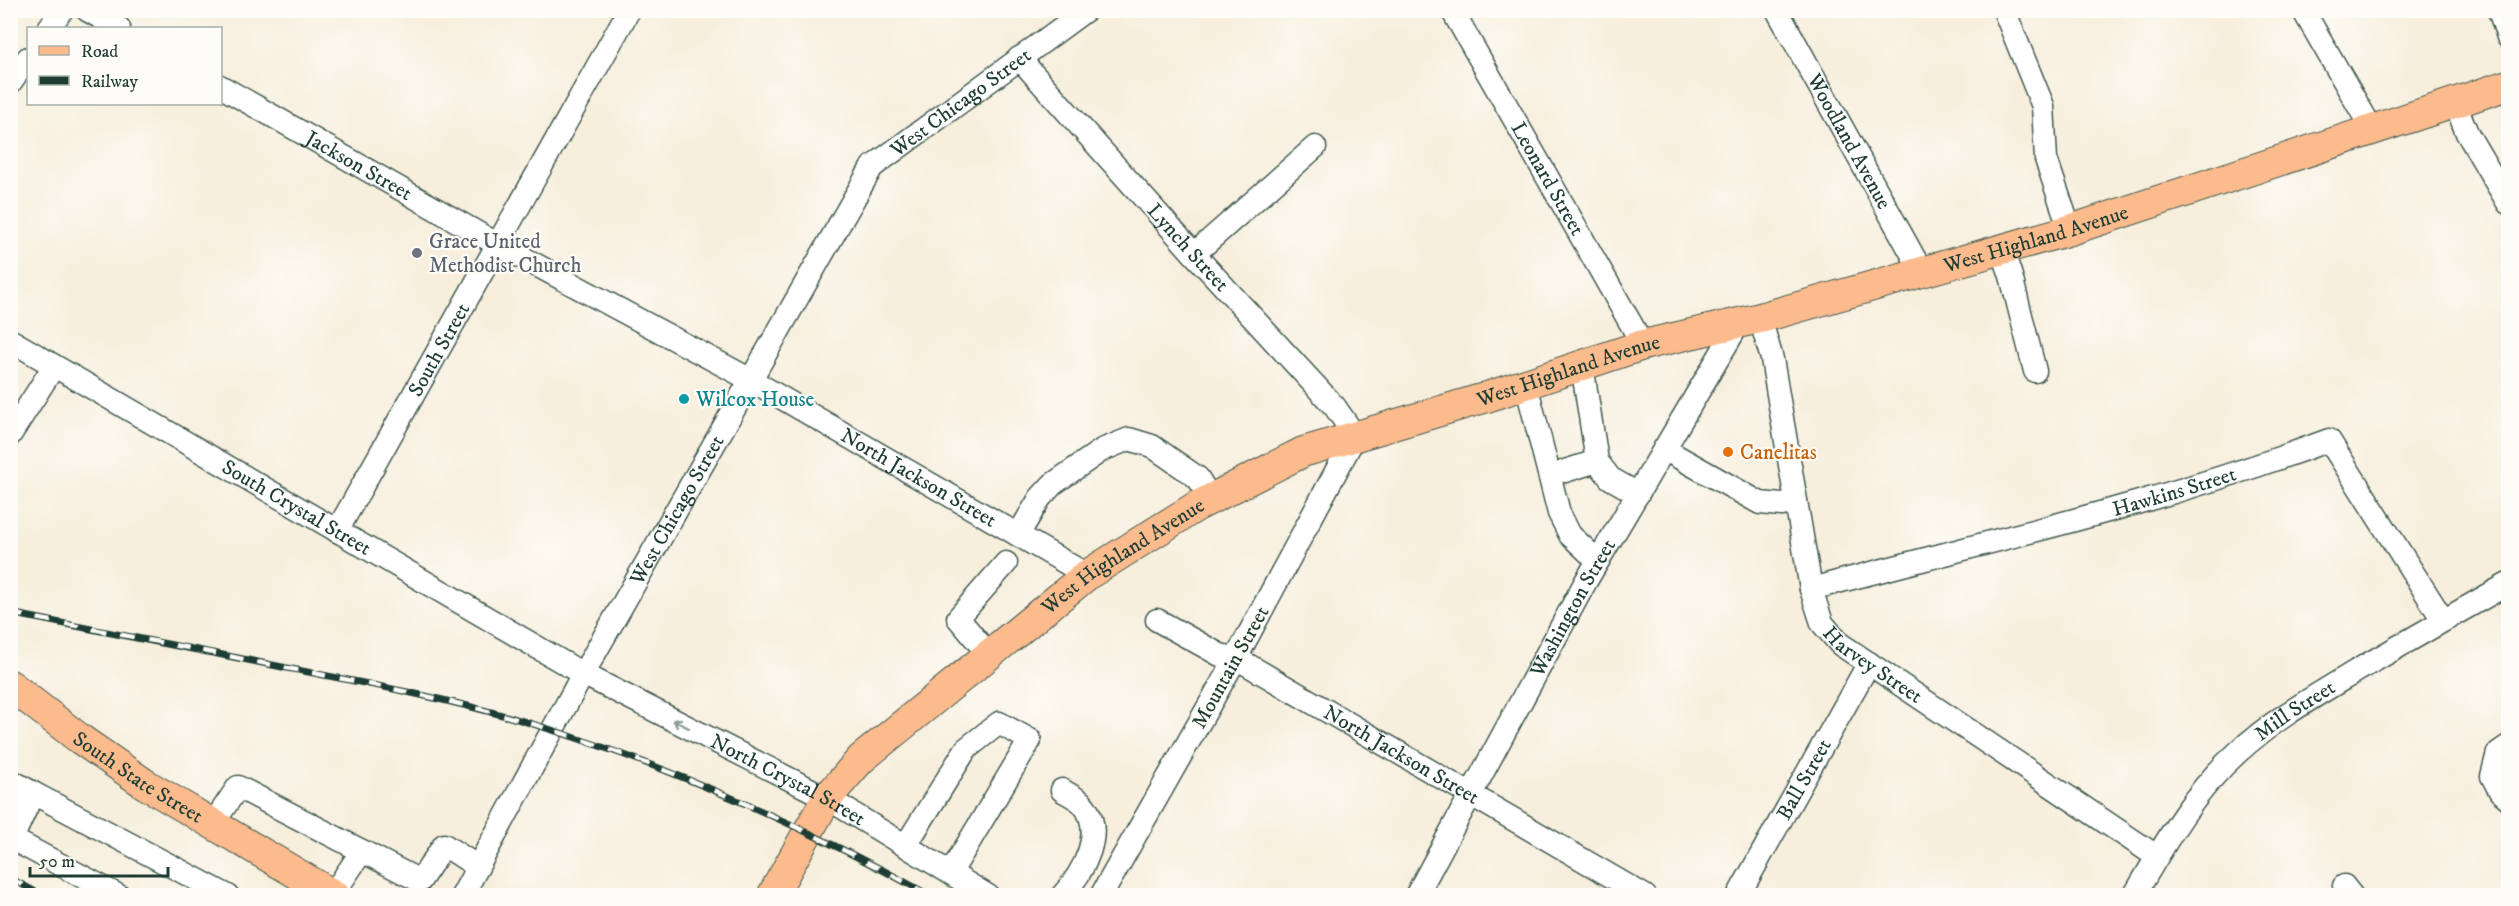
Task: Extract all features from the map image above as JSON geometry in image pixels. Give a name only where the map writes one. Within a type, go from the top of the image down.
[{"type":"main road","name":"West Highland Avenue","points":[[772,896],[827,798],[861,759],[1087,574],[1211,499],[1303,452],[1526,384],[1643,345],[1749,321],[2070,230],[2508,85]]},
{"type":"main road","name":"South State Street","points":[[10,685],[145,784],[334,895]]},
{"type":"street","points":[[50,27],[62,10]]},
{"type":"street","points":[[87,10],[117,27]]},
{"type":"street","name":"South Street","points":[[337,531],[629,10]]},
{"type":"street","name":"West Chicago Street","points":[[462,896],[583,674],[872,167],[1086,10]]},
{"type":"street","name":"Leonard Street","points":[[1452,10],[1643,345]]},
{"type":"street","name":"Woodland Avenue","points":[[1777,10],[1922,272]]},
{"type":"street","points":[[2004,10],[2043,106],[2046,159],[2070,230]]},
{"type":"street","points":[[2303,10],[2373,131]]},
{"type":"street","points":[[2499,10],[2508,37]]},
{"type":"street","name":"Lynch Street","points":[[1019,58],[1194,254],[1335,407],[1355,436]]},
{"type":"street","points":[[10,83],[27,59]]},
{"type":"street","name":"Jackson Street","points":[[222,87],[497,244],[751,380]]},
{"type":"street","points":[[2455,104],[2467,133],[2508,203]]},
{"type":"street","points":[[1194,254],[1315,147]]},
{"type":"street","points":[[2002,249],[2035,371]]},
{"type":"street","name":"Washington Street","points":[[1416,896],[1598,561],[1664,449],[1749,321]]},
{"type":"street","name":"Harvey Street","points":[[1749,321],[1772,359],[1811,588],[1822,623],[1840,644],[2156,856]]},
{"type":"street","name":"South Crystal Street","points":[[10,340],[583,674]]},
{"type":"street","points":[[1582,365],[1597,461],[1610,478],[1638,494]]},
{"type":"street","points":[[10,435],[54,366]]},
{"type":"street","name":"North Jackson Street","points":[[751,380],[1087,574]]},
{"type":"street","points":[[1526,384],[1559,513],[1570,535],[1598,561]]},
{"type":"street","name":"Mountain Street","points":[[1101,896],[1236,658],[1355,436]]},
{"type":"street","points":[[1018,535],[1040,498],[1053,484],[1102,450],[1129,439],[1152,446],[1198,478],[1211,499]]},
{"type":"street","name":"Hawkins Street","points":[[1811,588],[2166,495],[2253,469],[2329,440],[2443,620]]},
{"type":"street","points":[[1664,449],[1760,503],[1782,505],[1796,502]]},
{"type":"street","points":[[1565,471],[1597,461]]},
{"type":"street","points":[[989,655],[958,618],[1006,563]]},
{"type":"street","name":"Mill Street","points":[[2134,896],[2156,856],[2199,794],[2237,752],[2270,726],[2312,698],[2508,584]]},
{"type":"street","name":"North Jackson Street","points":[[1157,620],[1220,655],[1236,658],[1645,896]]},
{"type":"street","name":"Ball Street","points":[[1738,896],[1869,663]]},
{"type":"street","name":"North Crystal Street","points":[[583,674],[827,798],[988,896]]},
{"type":"street","points":[[906,845],[966,749],[999,723],[1030,740],[951,873]]},
{"type":"street","points":[[2508,747],[2498,753],[2492,776],[2500,791],[2508,798]]},
{"type":"street","points":[[212,825],[238,787],[420,880],[444,845],[478,867]]},
{"type":"street","points":[[119,896],[12,839],[18,788],[228,896]]},
{"type":"street","points":[[1062,790],[1082,802],[1092,823],[1091,851],[1062,896]]},
{"type":"street","points":[[334,895],[362,851]]},
{"type":"railway","points":[[10,613],[404,691],[520,720],[626,756],[730,797],[832,844],[931,896]]},
{"type":"railway","points":[[10,878],[43,896]]},
{"type":"railway","points":[[10,890],[20,896]]},
{"type":"place","name":"Grace United Methodist Church","points":[[417,253]]},
{"type":"place","name":"Wilcox House","points":[[684,399]]},
{"type":"place","name":"Canelitas","points":[[1728,452]]}]
